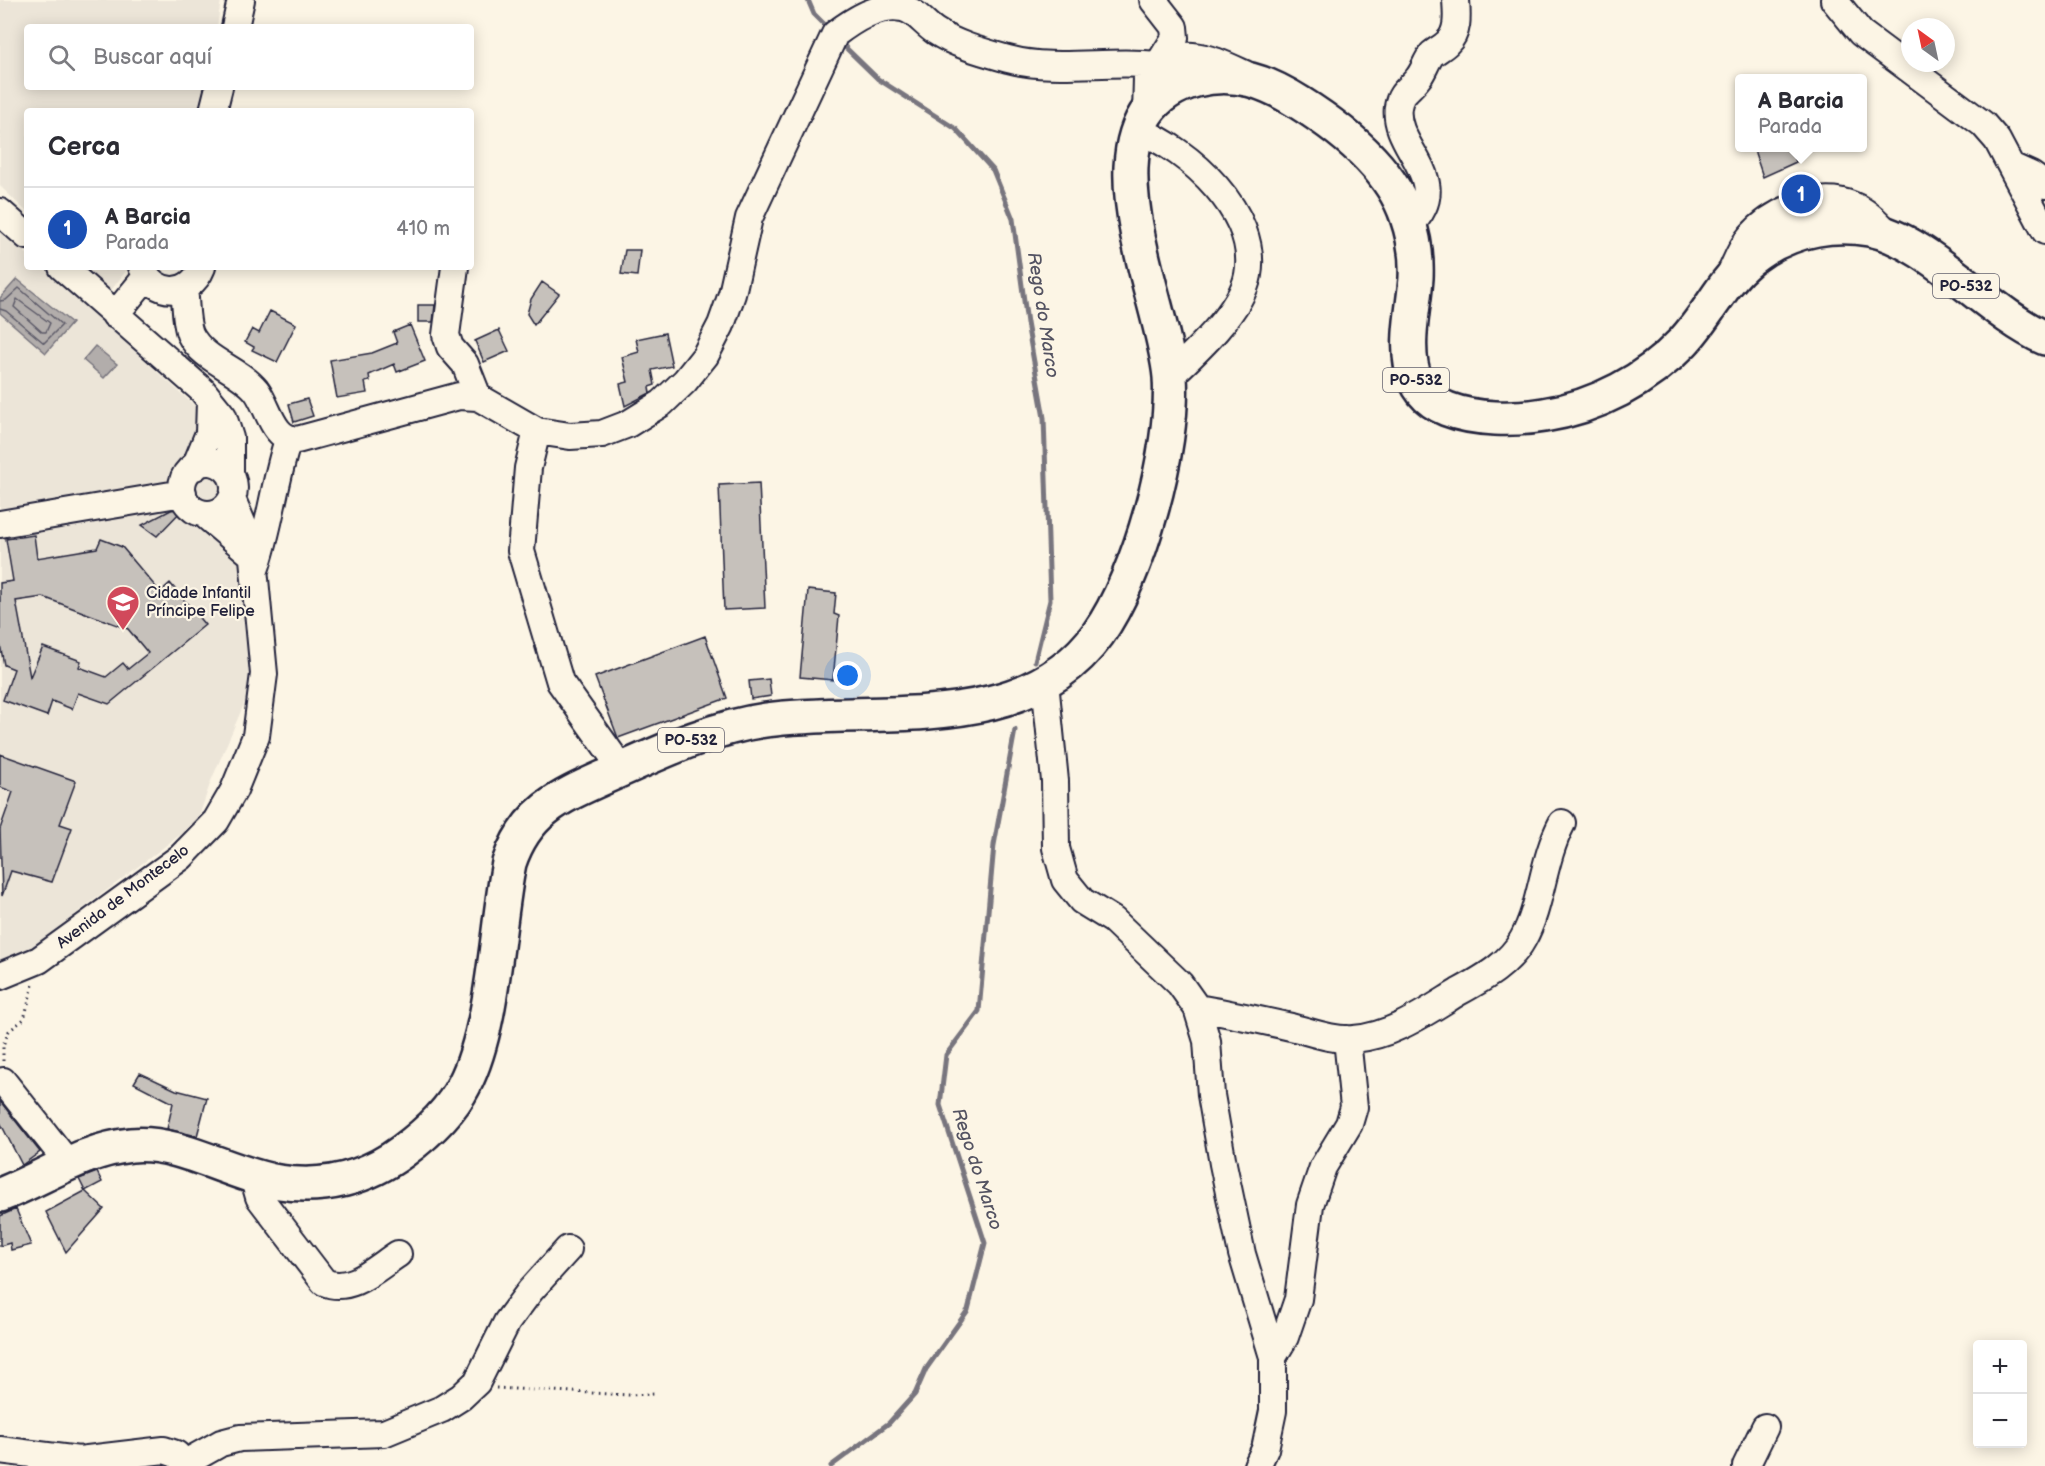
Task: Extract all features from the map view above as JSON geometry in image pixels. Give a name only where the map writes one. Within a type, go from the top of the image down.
[{"type":"main road","name":"PO-532","points":[[0,1195],[68,1163],[106,1149],[133,1145],[152,1146],[279,1182],[309,1184],[359,1176],[385,1164],[417,1140],[446,1111],[464,1086],[477,1053],[486,1014],[503,893],[516,841],[528,823],[545,808],[570,793],[622,769],[730,726],[770,719],[972,706],[1002,701],[1045,682],[1081,655],[1098,634],[1124,588],[1154,496],[1166,435],[1170,376],[1134,214],[1129,179],[1131,152],[1142,122],[1158,100],[1192,81],[1227,76],[1259,80],[1309,108],[1365,154],[1385,176],[1401,200],[1415,243],[1416,273],[1409,338],[1413,374],[1428,397],[1440,406],[1456,412],[1526,418],[1556,414],[1604,397],[1658,366],[1680,346],[1742,266],[1762,250],[1787,237],[1810,230],[1835,227],[1865,228],[1888,234],[1911,246],[2008,317],[2045,338]]},
{"type":"street","points":[[236,24],[241,0]]},
{"type":"street","points":[[1153,0],[1174,27],[1175,38],[1158,65],[1147,77],[1142,122],[1184,155],[1225,198],[1241,226],[1248,251],[1248,275],[1228,313],[1196,352],[1170,376]]},
{"type":"street","points":[[1410,225],[1421,214],[1427,194],[1423,175],[1399,122],[1397,108],[1403,92],[1419,78],[1432,54],[1449,42],[1457,23],[1456,0]]},
{"type":"street","points":[[1834,0],[1861,33],[1983,124],[1997,140],[2045,231]]},
{"type":"street","points":[[185,298],[190,333],[206,354],[242,375],[256,390],[280,435],[288,440],[297,440],[459,396],[478,397],[537,431],[570,435],[602,434],[628,424],[662,403],[705,356],[721,325],[732,294],[749,218],[835,34],[846,26],[880,9],[901,7],[912,12],[945,37],[1010,60],[1041,65],[1130,62],[1158,65],[1179,54],[1195,56],[1259,80]]},
{"type":"street","points":[[214,108],[218,90]]},
{"type":"street","points":[[2011,166],[2031,175],[2045,186]]},
{"type":"street","points":[[0,212],[24,233]]},
{"type":"street","name":"Avenida de Montecelo","points":[[0,976],[39,960],[181,857],[216,821],[234,789],[256,736],[264,674],[252,562],[246,532],[231,487],[230,438],[223,416],[200,390],[65,270]]},
{"type":"street","points":[[201,270],[185,298],[184,338],[200,390],[209,433],[195,467],[186,476],[183,493],[190,507],[204,514],[252,562],[262,550],[276,476],[288,440]]},
{"type":"street","points":[[455,270],[446,335],[450,347],[465,364],[478,397]]},
{"type":"street","points":[[115,315],[144,272],[159,288],[185,298]]},
{"type":"street","points":[[200,390],[201,378],[205,372],[226,366]]},
{"type":"street","points":[[537,431],[528,468],[521,551],[560,682],[622,769]]},
{"type":"street","points":[[195,467],[208,463],[217,464],[231,487],[220,511],[204,514]]},
{"type":"street","points":[[0,524],[183,493]]},
{"type":"street","points":[[1045,682],[1055,781],[1056,848],[1065,880],[1082,902],[1113,920],[1150,952],[1180,984],[1197,1008],[1207,1041],[1211,1095],[1242,1254],[1273,1357],[1273,1412],[1265,1449],[1257,1466]]},
{"type":"street","points":[[1197,1008],[1233,1013],[1347,1039],[1385,1032],[1416,1018],[1507,962],[1523,940],[1531,921],[1545,865],[1562,823]]},
{"type":"street","points":[[1273,1357],[1285,1337],[1298,1299],[1310,1205],[1323,1167],[1349,1124],[1354,1107],[1347,1039]]},
{"type":"street","points":[[3,1081],[68,1163]]},
{"type":"street","points":[[252,1176],[259,1197],[324,1282],[340,1286],[350,1284],[398,1254]]},
{"type":"street","points":[[0,1450],[79,1460],[164,1450],[176,1454],[186,1464],[221,1443],[240,1438],[384,1432],[442,1409],[461,1397],[477,1382],[507,1322],[530,1291],[568,1249]]},
{"type":"street","points":[[1746,1466],[1765,1427]]},
{"type":"path","points":[[3,1081],[3,1045],[9,1031],[24,1019],[39,960]]},
{"type":"path","points":[[477,1382],[497,1388],[521,1390],[656,1394]]},
{"type":"shaded area","points":[[0,0],[221,0],[217,24],[24,24],[24,90],[208,90],[204,108],[24,108],[24,209],[0,186]]},
{"type":"shaded area","name":"Cidade Infantil Príncipe Felipe","points":[[0,229],[24,251],[24,270],[45,270],[219,428],[217,464],[243,572],[250,690],[211,781],[197,822],[20,956],[0,962]]},
{"type":"shaded area","points":[[85,270],[127,270],[109,293]]},
{"type":"water","points":[[17,279],[72,323],[46,353],[0,313],[0,298]]},
{"type":"water","points":[[95,346],[117,364],[104,378],[83,360]]},
{"type":"building","points":[[1755,152],[1793,152],[1796,162],[1763,177]]},
{"type":"building","points":[[625,250],[640,250],[637,276],[621,274]]},
{"type":"building","points":[[542,282],[559,294],[534,325],[527,314],[531,299]]},
{"type":"building","points":[[418,305],[435,305],[433,322],[418,322]]},
{"type":"building","points":[[270,311],[296,324],[277,362],[252,350],[254,347],[245,342],[252,329],[259,333]]},
{"type":"building","points":[[410,325],[425,361],[397,372],[394,364],[369,375],[370,381],[365,382],[367,393],[337,398],[330,360],[372,353],[397,343],[393,332]]},
{"type":"building","points":[[499,330],[509,351],[484,362],[475,341]]},
{"type":"building","points":[[665,333],[672,366],[652,370],[655,385],[649,387],[650,393],[625,406],[620,384],[628,382],[622,357],[639,352],[636,339]]},
{"type":"building","points":[[307,399],[313,416],[294,422],[289,404]]},
{"type":"building","points":[[759,483],[765,608],[724,610],[719,485]]},
{"type":"building","points":[[184,508],[157,536],[142,525],[171,510]]},
{"type":"building","points":[[34,535],[37,558],[97,548],[101,539],[122,547],[160,592],[170,583],[205,625],[109,704],[78,693],[72,709],[52,701],[47,716],[3,700],[14,669],[4,665],[0,644],[0,583],[13,581],[6,539]],"holes":[[[43,597],[128,629],[148,653],[128,669],[123,663],[106,677],[79,667],[81,661],[43,647],[30,677],[16,601]]]},
{"type":"building","points":[[808,590],[836,593],[834,614],[839,616],[833,680],[800,677]]},
{"type":"building","points":[[705,636],[727,698],[618,738],[595,677]]},
{"type":"building","points":[[769,679],[771,696],[751,699],[749,681]]},
{"type":"building","points":[[0,754],[76,781],[60,824],[72,828],[52,882],[11,871],[2,896],[0,829],[13,792],[0,787]]},
{"type":"building","points":[[140,1073],[176,1090],[207,1098],[197,1136],[167,1129],[173,1103],[134,1083]]},
{"type":"building","points":[[0,1101],[40,1152],[22,1165],[0,1122]]},
{"type":"building","points":[[97,1172],[102,1182],[85,1191],[79,1179]]},
{"type":"building","points":[[85,1191],[104,1209],[66,1252],[46,1212]]},
{"type":"building","points":[[16,1209],[31,1245],[11,1250],[10,1243],[0,1246],[0,1216]]},
{"type":"waterway","name":"Rego do Marco","points":[[808,0],[814,14],[825,25]]},
{"type":"waterway","name":"Rego do Marco","points":[[845,47],[878,79],[956,129],[993,170],[1013,219],[1027,323],[1044,418],[1050,600],[1035,661]]},
{"type":"waterway","name":"Rego do Marco","points":[[831,1466],[889,1423],[915,1394],[926,1369],[968,1310],[985,1243],[940,1105],[946,1055],[979,1011],[994,845],[1015,730]]},
{"type":"place","name":"A Barcia","points":[[1801,194]]},
{"type":"place","name":"Cidade Infantil Príncipe Felipe","points":[[123,631]]}]
